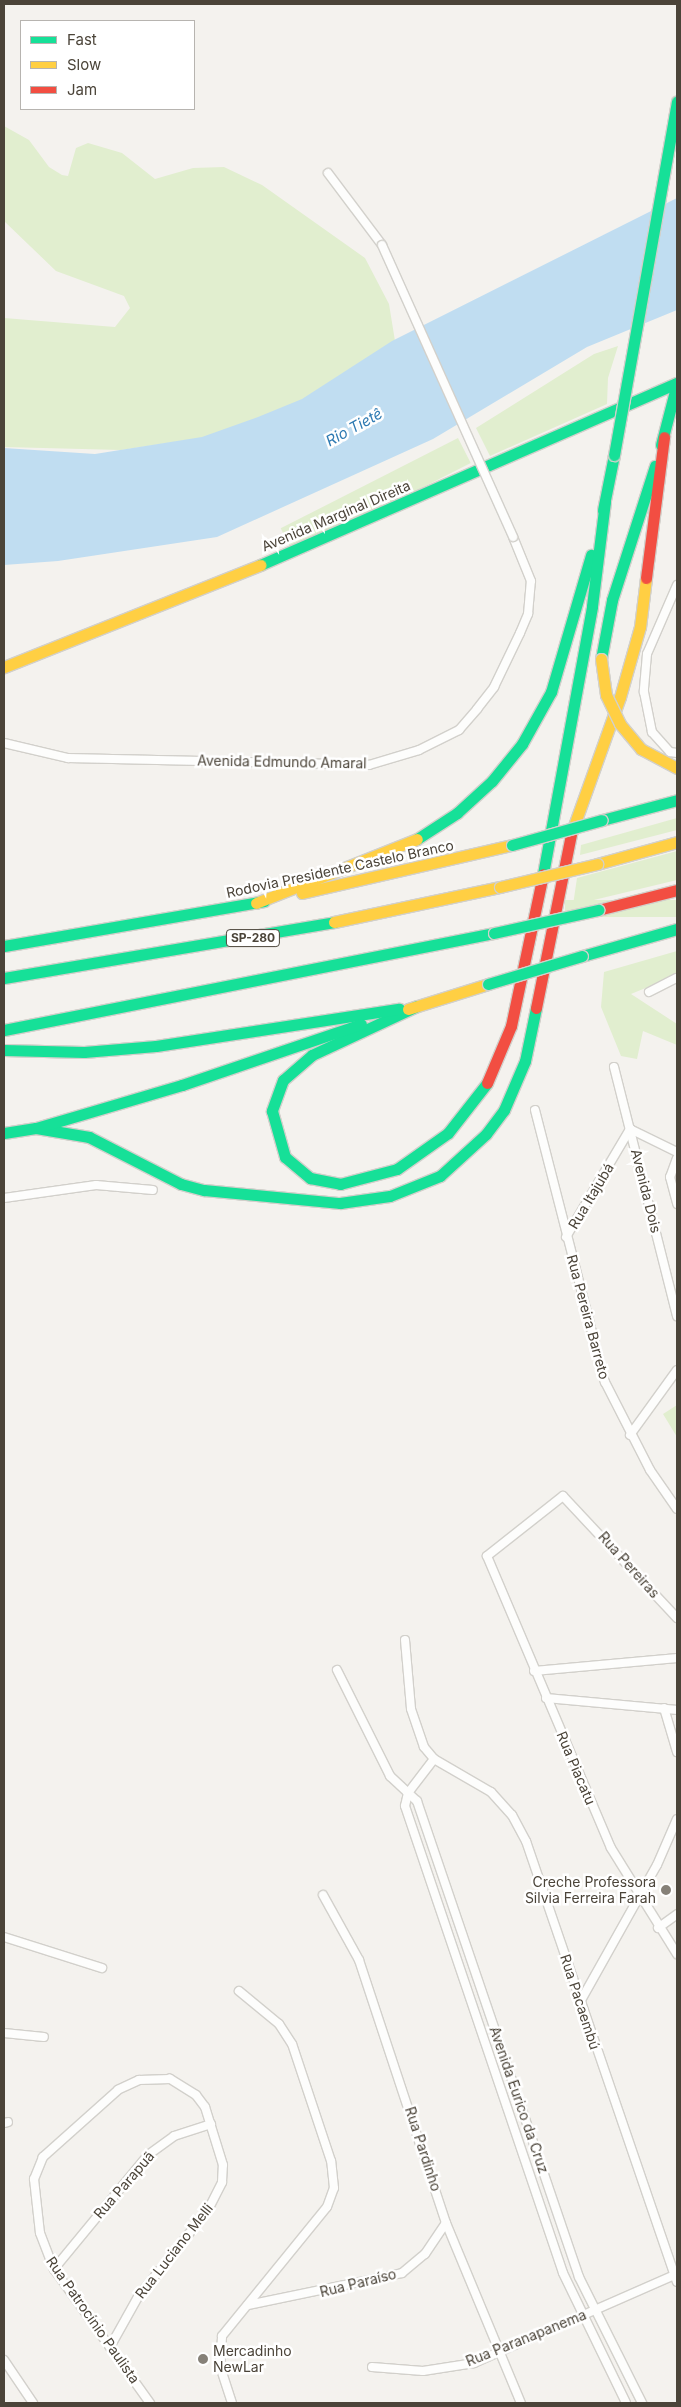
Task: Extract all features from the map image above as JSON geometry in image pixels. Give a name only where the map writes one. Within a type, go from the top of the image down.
[{"type":"main road","points":[[256,902],[418,839],[475,798],[508,763],[534,724],[557,677],[608,490],[677,102]]},
{"type":"main road","points":[[677,383],[664,437],[612,600],[602,659],[606,695],[620,724],[641,748],[677,768]]},
{"type":"main road","name":"Avenida Marginal Direita","points":[[4,667],[173,603],[677,383]]},
{"type":"main road","points":[[36,1128],[89,1137],[180,1184],[204,1190],[340,1203],[390,1196],[425,1183],[460,1160],[486,1134],[504,1110],[525,1061],[574,817],[620,697],[637,636],[664,437]]},
{"type":"main road","points":[[417,1006],[312,1055],[283,1080],[274,1103],[273,1127],[277,1143],[296,1169],[310,1178],[340,1184],[397,1169],[448,1133],[490,1079],[511,1026],[530,942],[592,606],[605,502]]},
{"type":"main road","name":"Rodovia Presidente Castelo Branco","points":[[4,946],[256,902],[512,844],[677,800]]},
{"type":"main road","name":"SP-280","points":[[4,978],[272,935],[596,864],[677,842]]},
{"type":"main road","points":[[4,1030],[494,933],[677,890]]},
{"type":"main road","points":[[4,1133],[36,1128],[182,1086],[417,1006],[677,929]]},
{"type":"main road","points":[[4,1050],[84,1052],[156,1046],[417,1006]]},
{"type":"street","name":"Avenida Edmundo Amaral","points":[[4,742],[68,758],[369,765],[419,750],[459,730],[494,687],[528,614],[531,580],[382,245],[328,173]]},
{"type":"street","points":[[677,584],[646,661],[644,692],[652,732],[670,752],[677,753]]},
{"type":"street","points":[[649,992],[677,978]]},
{"type":"street","name":"Avenida Dois","points":[[614,1067],[677,1316]]},
{"type":"street","name":"Rua Pereira Barreto","points":[[535,1110],[566,1237],[605,1382],[630,1435],[677,1508]]},
{"type":"street","points":[[630,1129],[677,1152]]},
{"type":"street","name":"Rua Itajubá","points":[[566,1237],[630,1129]]},
{"type":"street","points":[[677,1158],[670,1177],[677,1204]]},
{"type":"street","points":[[4,1198],[96,1186],[153,1190]]},
{"type":"street","points":[[630,1435],[677,1370]]},
{"type":"street","name":"Rua Pereiras","points":[[492,1573],[489,1551],[554,1499],[563,1496],[580,1511],[677,1618]]},
{"type":"street","name":"Rua Piacatu","points":[[492,1573],[611,1848],[638,1896],[677,1954]]},
{"type":"street","points":[[406,1640],[411,1709],[424,1747],[434,1759],[408,1793]]},
{"type":"street","points":[[534,1671],[677,1658]]},
{"type":"street","name":"Avenida Eurico da Cruz","points":[[337,1670],[390,1776],[417,1801],[441,1862],[503,2049],[594,2311],[642,2403]]},
{"type":"street","points":[[546,1698],[677,1710]]},
{"type":"street","points":[[664,1708],[676,1743],[677,1752]]},
{"type":"street","name":"Rua Pacaembú","points":[[434,1759],[491,1792],[512,1815],[540,1874],[580,2002],[676,2279]]},
{"type":"street","name":"Avenida Eurico da Cruz","points":[[408,1793],[405,1806],[487,2055],[581,2317],[626,2403]]},
{"type":"street","points":[[580,2002],[638,1896],[677,1819]]},
{"type":"street","name":"Rua Pardinho","points":[[323,1895],[359,1960],[446,2223],[497,2354],[521,2403]]},
{"type":"street","points":[[658,1928],[677,1914]]},
{"type":"street","points":[[4,1937],[102,1968]]},
{"type":"street","points":[[232,2403],[219,2350],[230,2322],[248,2305],[328,2207],[334,2182],[292,2044],[279,2024],[239,1991]]},
{"type":"street","points":[[4,2032],[44,2038]]},
{"type":"street","points":[[487,2055],[503,2049]]},
{"type":"street","name":"Rua Patrocínio Paulista","points":[[150,2403],[54,2269],[40,2233],[34,2194],[37,2167],[48,2152],[118,2090],[139,2080],[170,2079],[183,2085],[205,2106],[211,2124]]},
{"type":"street","name":"Rua Parapuã","points":[[54,2269],[148,2155],[174,2136],[211,2124]]},
{"type":"street","name":"Rua Luciano Melli","points":[[110,2346],[138,2297],[218,2193],[223,2165],[211,2124]]},
{"type":"street","name":"Rua Paraíso","points":[[248,2305],[402,2273],[425,2254],[446,2223]]},
{"type":"street","name":"Rua Paranapanema","points":[[372,2367],[423,2371],[497,2354],[594,2311],[676,2279]]},
{"type":"street","points":[[4,2360],[33,2403]]},
{"type":"green space","points":[[4,126],[29,140],[49,167],[62,175],[68,176],[76,148],[88,143],[122,153],[155,179],[193,168],[224,167],[262,185],[365,258],[389,304],[395,341],[341,384],[215,436],[121,450],[4,447],[4,318],[115,327],[130,308],[124,296],[56,271],[4,221]]},
{"type":"green space","points":[[618,346],[608,378],[607,404],[490,456],[476,428],[594,354]]},
{"type":"green space","points":[[458,438],[471,463],[293,553],[281,528]]},
{"type":"green space","points":[[677,818],[677,830],[580,855],[581,845]]},
{"type":"green space","points":[[677,851],[677,880],[573,905],[577,878]]},
{"type":"green space","points":[[565,900],[677,900],[677,917],[565,917]]},
{"type":"green space","points":[[677,951],[677,975],[631,994],[677,1024],[677,1045],[643,1031],[637,1059],[621,1056],[601,1007],[604,972]]},
{"type":"green space","points":[[677,1405],[677,1437],[663,1414]]},
{"type":"water","name":"Rio Tietê","points":[[677,198],[677,310],[587,347],[433,439],[217,537],[58,561],[4,565],[4,448],[95,454],[202,437],[258,417],[302,399],[392,341]]},
{"type":"traffic: fast","points":[[614,455],[677,102]]},
{"type":"traffic: fast","points":[[260,565],[677,383]]},
{"type":"traffic: fast","points":[[661,445],[677,383]]},
{"type":"traffic: fast","points":[[603,510],[614,455]]},
{"type":"traffic: fast","points":[[601,659],[612,600],[655,466]]},
{"type":"traffic: fast","points":[[543,874],[592,606],[605,502]]},
{"type":"traffic: fast","points":[[417,839],[457,813],[492,781],[522,744],[551,692],[591,555]]},
{"type":"traffic: fast","points":[[602,820],[677,800]]},
{"type":"traffic: fast","points":[[512,845],[602,820]]},
{"type":"traffic: fast","points":[[4,946],[264,901]]},
{"type":"traffic: fast","points":[[494,933],[598,910]]},
{"type":"traffic: fast","points":[[4,978],[334,922]]},
{"type":"traffic: fast","points":[[582,956],[677,929]]},
{"type":"traffic: fast","points":[[4,1030],[494,933]]},
{"type":"traffic: fast","points":[[488,984],[582,956]]},
{"type":"traffic: fast","points":[[417,1006],[312,1055],[283,1080],[272,1111],[285,1157],[310,1178],[340,1184],[397,1169],[448,1133],[487,1083]]},
{"type":"traffic: fast","points":[[36,1128],[89,1137],[181,1184],[204,1190],[340,1203],[390,1196],[440,1176],[486,1134],[504,1110],[525,1061],[536,1008]]},
{"type":"traffic: fast","points":[[4,1050],[84,1052],[156,1046],[399,1009]]},
{"type":"traffic: fast","points":[[4,1133],[36,1128],[182,1085],[361,1024]]},
{"type":"traffic: slow","points":[[4,667],[260,565]]},
{"type":"traffic: slow","points":[[571,834],[620,697],[640,627],[646,578]]},
{"type":"traffic: slow","points":[[601,659],[606,695],[620,724],[641,749],[677,768]]},
{"type":"traffic: slow","points":[[256,903],[417,839]]},
{"type":"traffic: slow","points":[[597,864],[677,842]]},
{"type":"traffic: slow","points":[[302,893],[512,845]]},
{"type":"traffic: slow","points":[[500,887],[597,864]]},
{"type":"traffic: slow","points":[[334,922],[500,887]]},
{"type":"traffic: slow","points":[[408,1009],[488,984]]},
{"type":"traffic: jam","points":[[646,578],[664,437]]},
{"type":"traffic: jam","points":[[536,1008],[571,834]]},
{"type":"traffic: jam","points":[[487,1083],[511,1026],[543,874]]},
{"type":"traffic: jam","points":[[598,910],[677,890]]},
{"type":"place","name":"Creche Professora Silvia Ferreira Farah","points":[[666,1890]]},
{"type":"place","name":"Mercadinho NewLar","points":[[203,2359]]}]
